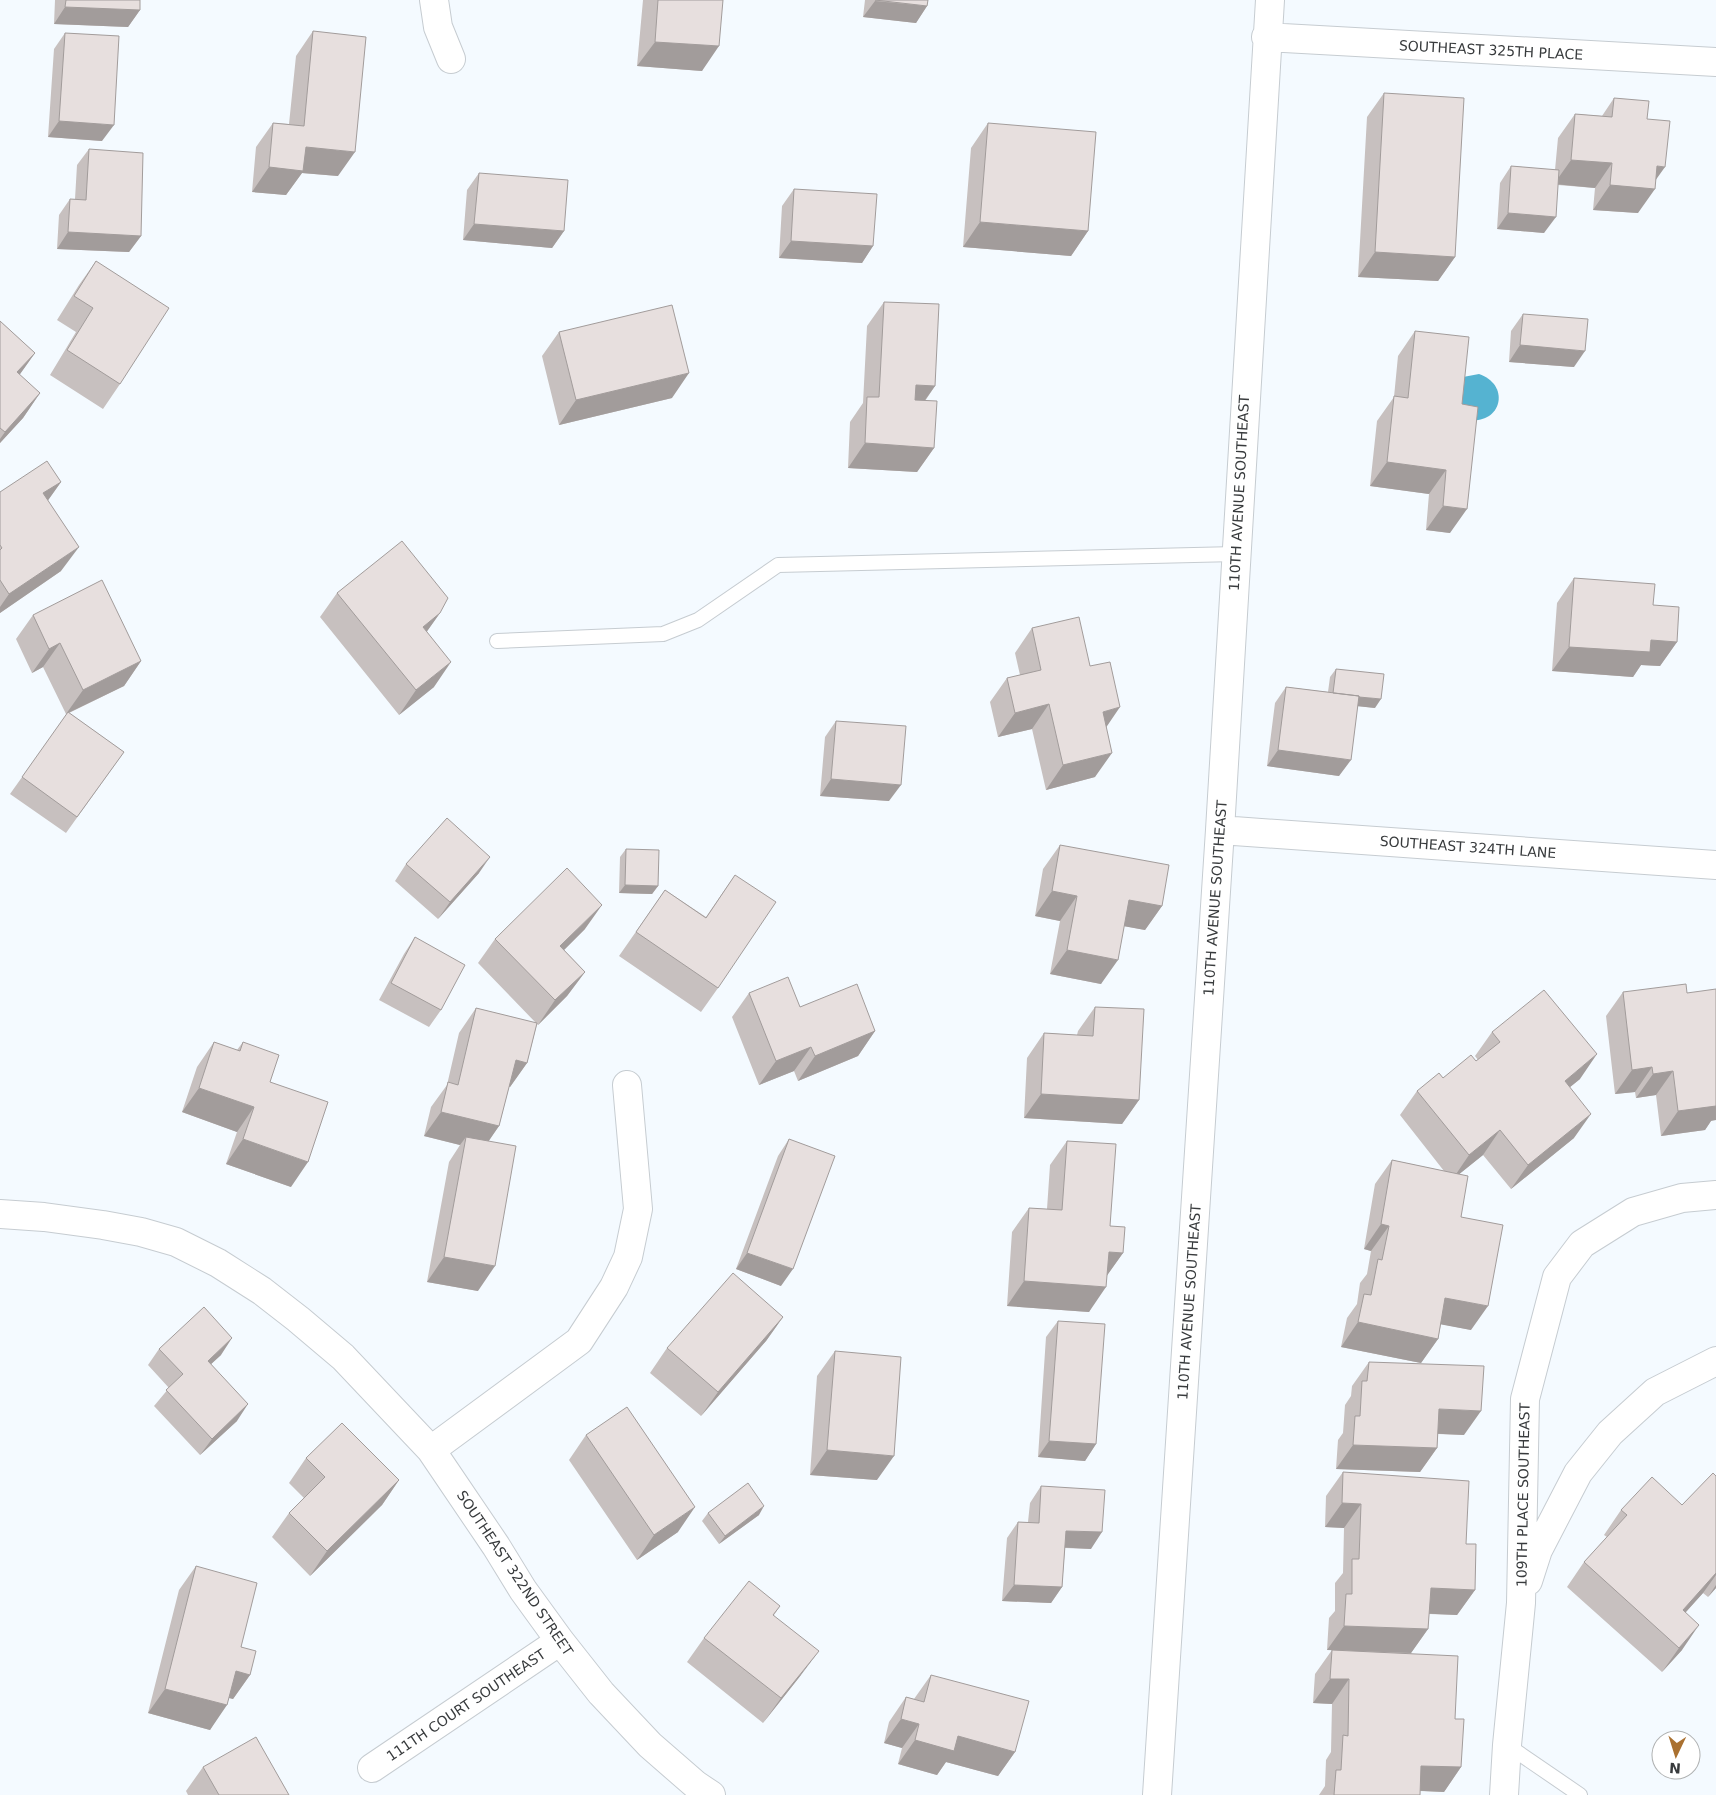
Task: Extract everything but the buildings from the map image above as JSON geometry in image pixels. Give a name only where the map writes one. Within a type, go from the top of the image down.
[{"type":"street","points":[[434,0],[438,27],[451,59]]},
{"type":"street","name":"110TH AVENUE SOUTHEAST","points":[[1157,1795],[1220,830],[1266,37],[1270,0]]},
{"type":"street","name":"SOUTHEAST 325TH PLACE","points":[[1266,37],[1716,62]]},
{"type":"street","name":"SOUTHEAST 324TH LANE","points":[[1220,830],[1716,865]]},
{"type":"street","points":[[431,1450],[579,1341],[614,1287],[628,1258],[638,1209],[627,1085]]},
{"type":"street","name":"109TH PLACE SOUTHEAST","points":[[1504,1795],[1520,1603],[1525,1398],[1557,1277],[1582,1244],[1633,1212],[1682,1198],[1716,1195]]},
{"type":"street","name":"SOUTHEAST 322ND STREET","points":[[0,1214],[44,1217],[141,1232],[176,1242],[218,1263],[262,1291],[343,1357],[431,1450],[524,1590],[560,1641],[601,1693],[650,1744],[696,1785],[711,1795]]},
{"type":"street","name":"109TH PLACE SOUTHEAST","points":[[1520,1603],[1538,1550],[1578,1473],[1610,1433],[1655,1392],[1716,1361]]},
{"type":"street","name":"111TH COURT SOUTHEAST","points":[[372,1768],[560,1641]]},
{"type":"lane","points":[[497,641],[663,634],[698,620],[778,565],[1236,554]]},
{"type":"lane","points":[[1507,1745],[1580,1795]]},
{"type":"water","points":[[1479,374],[1489,379],[1496,387],[1498,403],[1495,411],[1488,416],[1479,420],[1467,420],[1453,388],[1463,377]]}]
